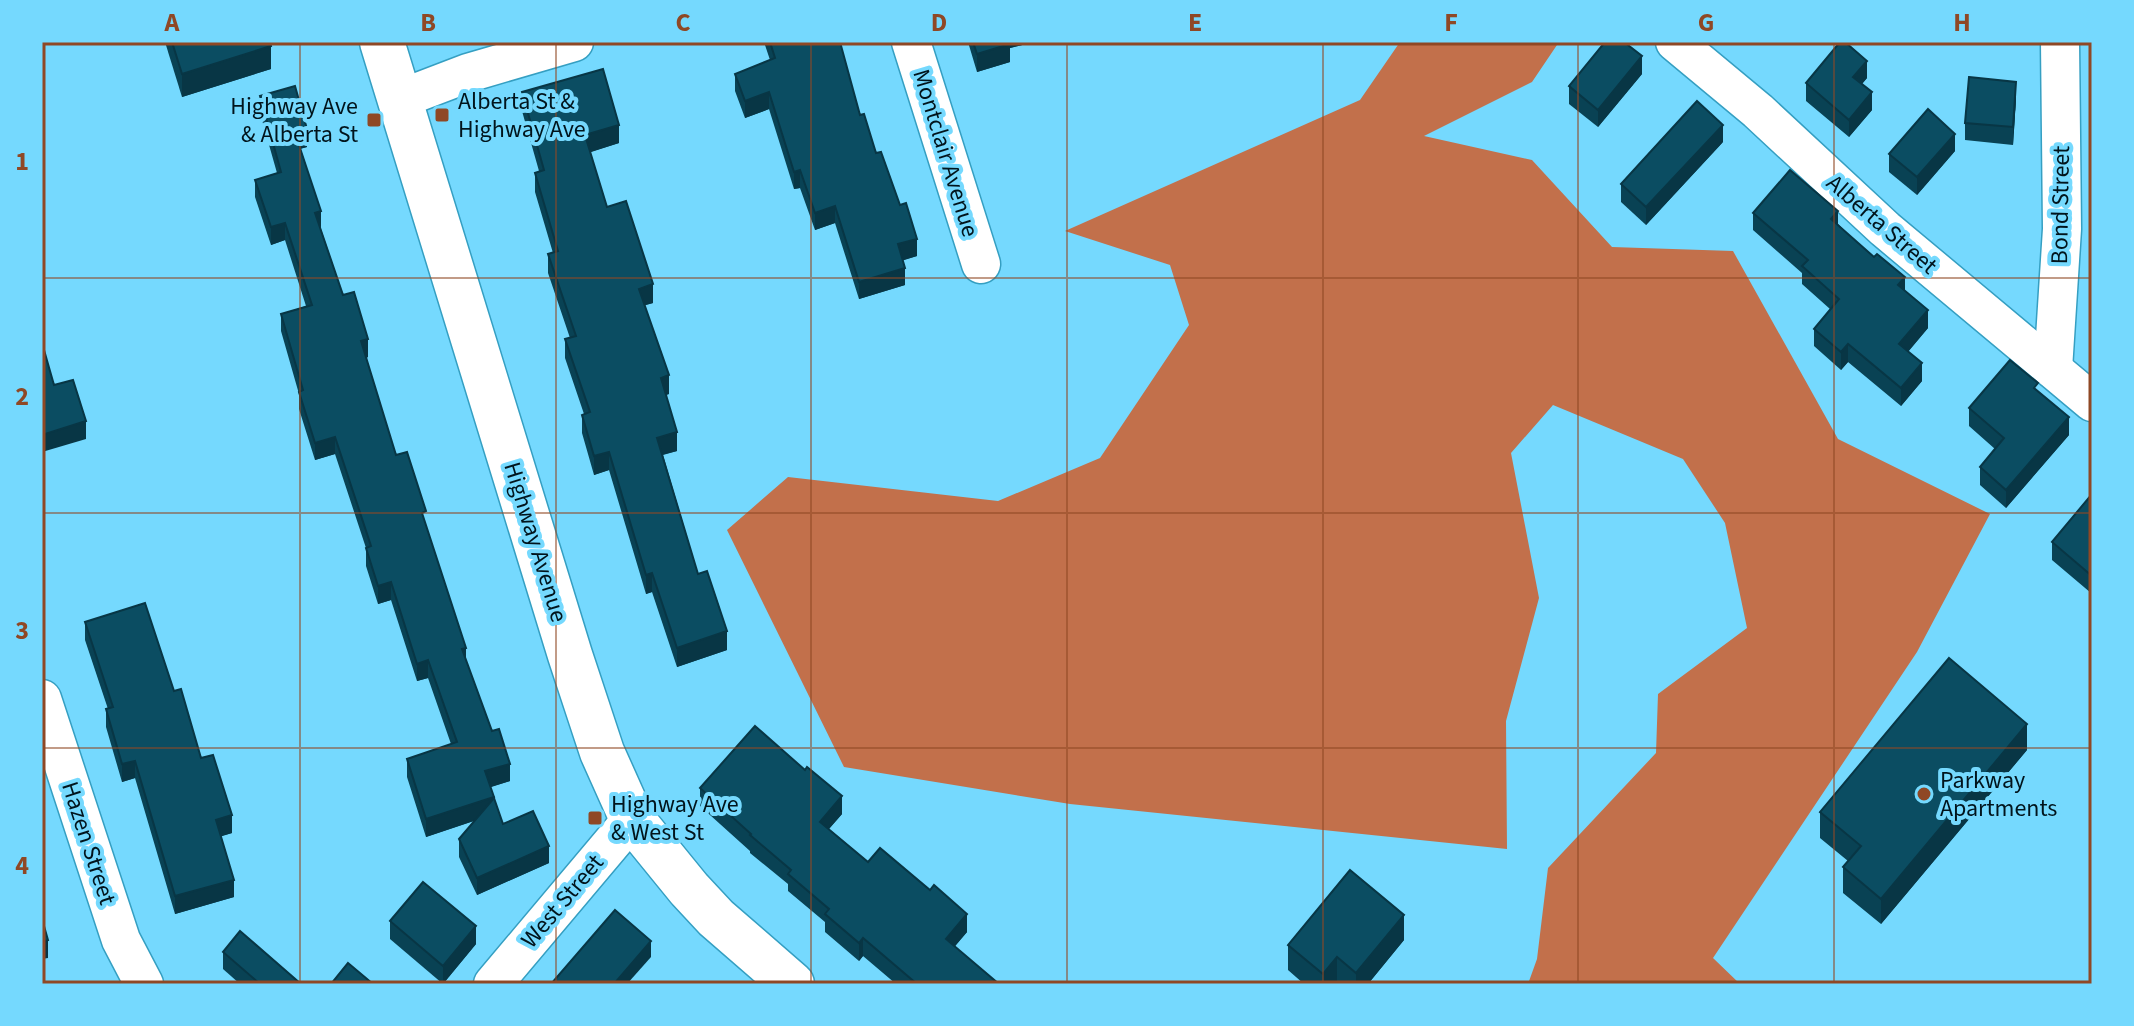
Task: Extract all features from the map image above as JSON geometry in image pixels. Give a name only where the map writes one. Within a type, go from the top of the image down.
[{"type":"main road","name":"Highway Avenue","points":[[382,42],[602,752],[632,819],[689,889],[716,918],[792,984]]},
{"type":"street","points":[[400,99],[468,73],[574,42]]},
{"type":"street","name":"Montclair Avenue","points":[[911,42],[981,264]]},
{"type":"street","name":"Alberta Street","points":[[1675,42],[1758,111],[1885,229],[2092,402]]},
{"type":"street","name":"Bond Street","points":[[2053,369],[2062,229],[2060,42]]},
{"type":"street","name":"Hazen Street","points":[[42,699],[121,940],[144,984]]},
{"type":"street","name":"West Street","points":[[493,984],[632,819]]},
{"type":"shaded area","points":[[1400,42],[1559,42],[1532,82],[1424,136],[1532,160],[1612,247],[1733,251],[1838,439],[1990,514],[1917,652],[1713,958],[1740,984],[1528,984],[1537,959],[1548,868],[1656,753],[1658,694],[1747,628],[1725,523],[1683,459],[1553,405],[1511,453],[1539,598],[1506,721],[1507,849],[1070,804],[844,767],[727,530],[788,477],[998,501],[1100,458],[1189,325],[1170,265],[1065,231],[1360,100]]},
{"type":"building","points":[[172,42],[270,42],[271,46],[182,74]]},
{"type":"building","points":[[770,42],[840,42],[860,115],[864,114],[876,153],[881,152],[900,205],[906,203],[917,239],[898,244],[905,268],[859,282],[835,206],[815,213],[800,170],[794,172],[769,92],[745,101],[735,74],[775,58]]},
{"type":"building","points":[[973,42],[1010,42],[1010,44],[977,54]]},
{"type":"building","points":[[1605,42],[1624,42],[1642,56],[1598,110],[1569,86]]},
{"type":"building","points":[[1840,42],[1845,42],[1867,61],[1853,77],[1872,92],[1849,120],[1806,83]]},
{"type":"building","points":[[603,69],[619,125],[585,135],[607,207],[626,201],[653,284],[639,289],[669,375],[661,378],[677,432],[657,438],[698,574],[707,571],[727,631],[677,648],[652,573],[646,575],[609,452],[594,456],[582,415],[590,412],[565,339],[576,336],[548,254],[558,251],[535,173],[544,170],[522,92]]},
{"type":"building","points":[[1969,77],[2016,82],[2013,127],[1965,123]]},
{"type":"building","points":[[295,86],[307,129],[295,133],[321,211],[315,213],[343,295],[354,292],[368,339],[361,341],[396,455],[407,452],[426,511],[422,513],[466,648],[462,649],[492,731],[499,729],[510,764],[485,771],[494,797],[426,819],[407,759],[457,742],[428,660],[417,664],[391,582],[378,586],[366,548],[371,546],[335,437],[315,443],[299,392],[303,390],[281,314],[312,305],[285,223],[271,227],[255,180],[281,172],[260,96]]},
{"type":"building","points":[[1697,101],[1723,125],[1646,207],[1621,184]]},
{"type":"building","points":[[1928,109],[1955,134],[1917,177],[1889,154]]},
{"type":"building","points":[[1790,170],[1838,211],[1831,219],[1874,257],[1877,254],[1905,277],[1898,285],[1928,310],[1899,344],[1922,363],[1901,388],[1848,344],[1841,352],[1814,329],[1839,299],[1802,266],[1808,260],[1753,213]]},
{"type":"building","points":[[42,343],[54,385],[73,380],[86,421],[42,435]]},
{"type":"building","points":[[2010,360],[2038,383],[2034,388],[2069,417],[2006,490],[1980,467],[2004,438],[1969,408]]},
{"type":"building","points":[[2092,494],[2092,576],[2052,542]]},
{"type":"building","points":[[145,603],[174,691],[181,689],[201,758],[213,755],[232,815],[216,820],[234,880],[175,896],[135,761],[122,764],[106,709],[113,707],[85,622]]},
{"type":"building","name":"Parkway Apartments","points":[[1949,658],[2027,724],[1881,899],[1843,867],[1861,846],[1820,812]]},
{"type":"building","points":[[755,726],[805,770],[807,767],[842,796],[820,822],[868,862],[880,848],[930,890],[934,885],[967,914],[946,939],[999,984],[917,984],[863,938],[859,943],[825,914],[829,909],[788,874],[791,870],[700,788]]},
{"type":"building","points":[[494,798],[503,824],[533,811],[549,846],[477,878],[459,839]]},
{"type":"building","points":[[1350,870],[1404,915],[1356,973],[1337,957],[1323,974],[1288,945]]},
{"type":"building","points":[[423,882],[476,926],[443,966],[390,921]]},
{"type":"building","points":[[615,910],[651,941],[614,984],[551,984]]},
{"type":"building","points":[[42,919],[48,940],[42,942]]},
{"type":"building","points":[[240,931],[301,984],[260,984],[223,952]]},
{"type":"building","points":[[348,963],[373,984],[331,984]]},
{"type":"place","name":"Alberta St & Highway Ave","points":[[442,115]]},
{"type":"place","name":"Highway Ave & Alberta St","points":[[374,120]]},
{"type":"place","name":"Parkway Apartments","points":[[1924,794]]},
{"type":"place","name":"Highway Ave & West St","points":[[595,818]]}]
